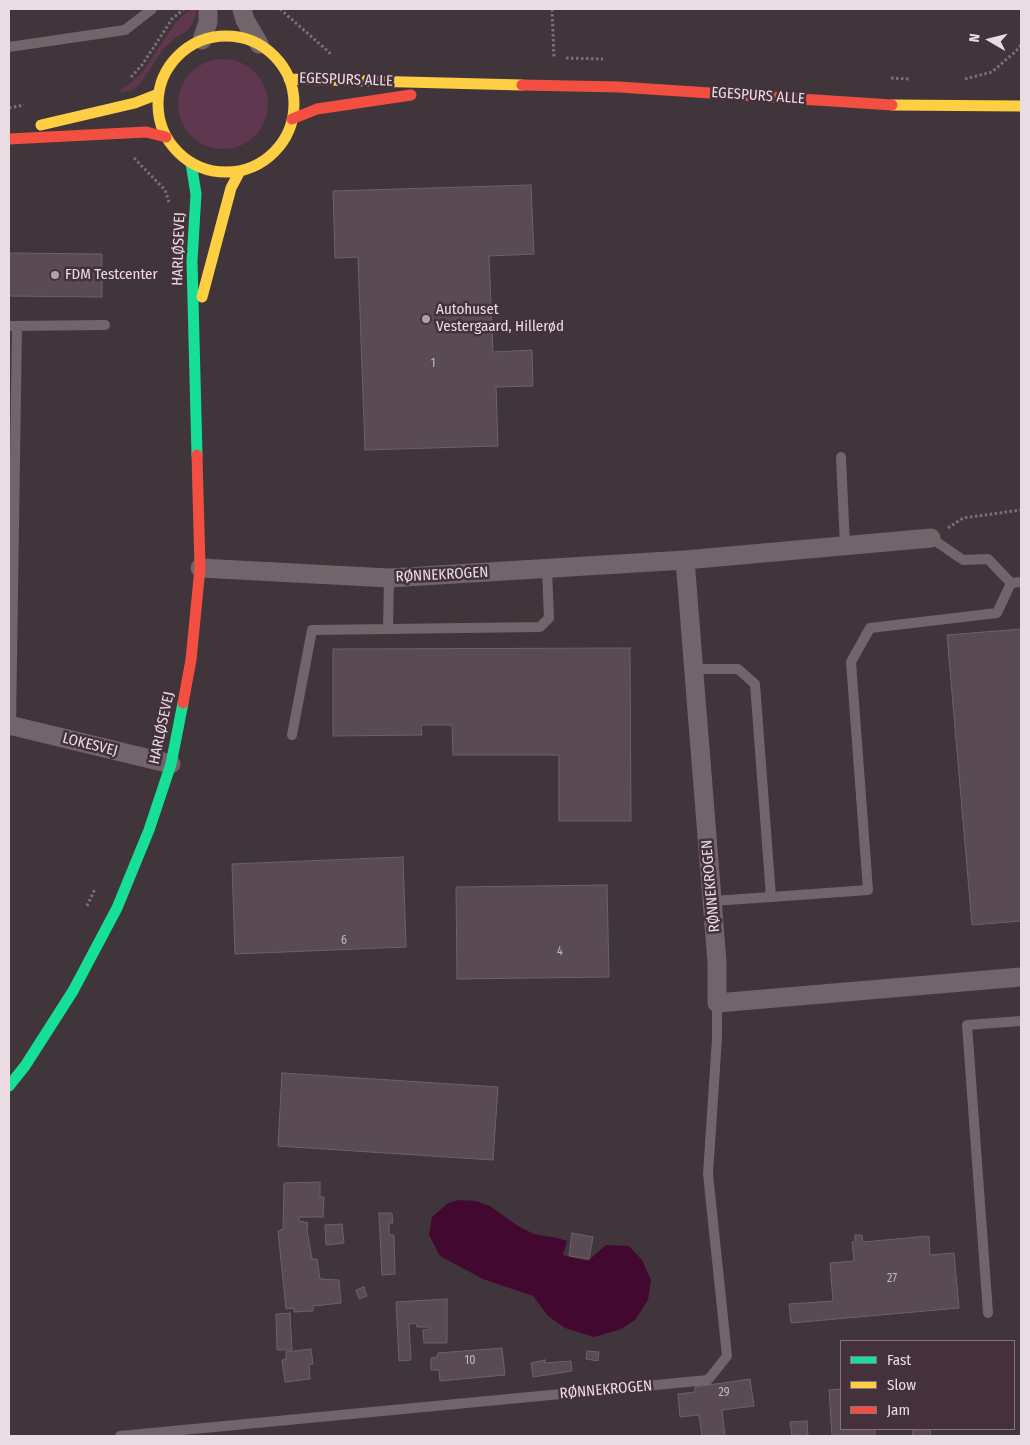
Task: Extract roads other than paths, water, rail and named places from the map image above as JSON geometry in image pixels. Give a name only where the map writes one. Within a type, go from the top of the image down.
[{"type":"street","points":[[202,40],[208,22],[208,9]]},
{"type":"street","points":[[242,9],[245,20],[258,44]]},
{"type":"street","points":[[231,36],[258,44],[271,53],[282,65],[289,78],[294,105],[288,133],[274,152],[255,166],[240,171],[223,173],[207,170],[191,163],[177,152],[166,137],[159,116],[158,94],[164,76],[173,61],[186,48],[202,40],[231,36]]},
{"type":"street","name":"EGESPURS ALLE","points":[[289,78],[619,88],[901,106],[1021,106]]},
{"type":"street","name":"EGESPURS ALLE","points":[[292,119],[316,109],[390,97],[494,85]]},
{"type":"street","points":[[9,132],[135,103],[158,94]]},
{"type":"street","points":[[9,139],[122,132],[146,132],[166,137]]},
{"type":"street","name":"HARLØSEVEJ","points":[[9,1086],[25,1066],[73,991],[117,908],[149,830],[171,764],[191,660],[200,568],[192,261],[196,194],[191,163]]},
{"type":"street","name":"HARLØSEVEJ","points":[[194,337],[223,213],[231,188],[240,171]]},
{"type":"street","name":"RØNNEKROGEN","points":[[200,568],[389,578],[547,570],[685,560],[931,538]]},
{"type":"street","name":"RØNNEKROGEN","points":[[685,560],[718,962],[717,1003]]},
{"type":"street","name":"LOKESVEJ","points":[[10,726],[171,764]]},
{"type":"street","points":[[717,1003],[1021,977]]},
{"type":"lane","points":[[9,47],[125,30],[152,9]]},
{"type":"lane","points":[[10,726],[13,326],[105,326]]},
{"type":"lane","points":[[841,457],[845,546]]},
{"type":"lane","points":[[713,901],[868,890],[851,662],[870,628],[997,613],[1016,582],[988,559],[962,560],[931,538]]},
{"type":"lane","points":[[292,735],[312,630],[540,627],[549,618],[547,570]]},
{"type":"lane","points":[[388,629],[389,578]]},
{"type":"lane","points":[[694,669],[738,669],[755,684],[771,897]]},
{"type":"lane","name":"RØNNEKROGEN","points":[[120,1436],[708,1380],[727,1356],[708,1174],[717,1038],[717,1003]]},
{"type":"lane","points":[[988,1313],[967,1024],[1021,1021]]},
{"type":"place","name":"FDM Testcenter","points":[[55,275]]},
{"type":"place","name":"Autohuset Vestergaard, Hillerød","points":[[426,319]]}]
